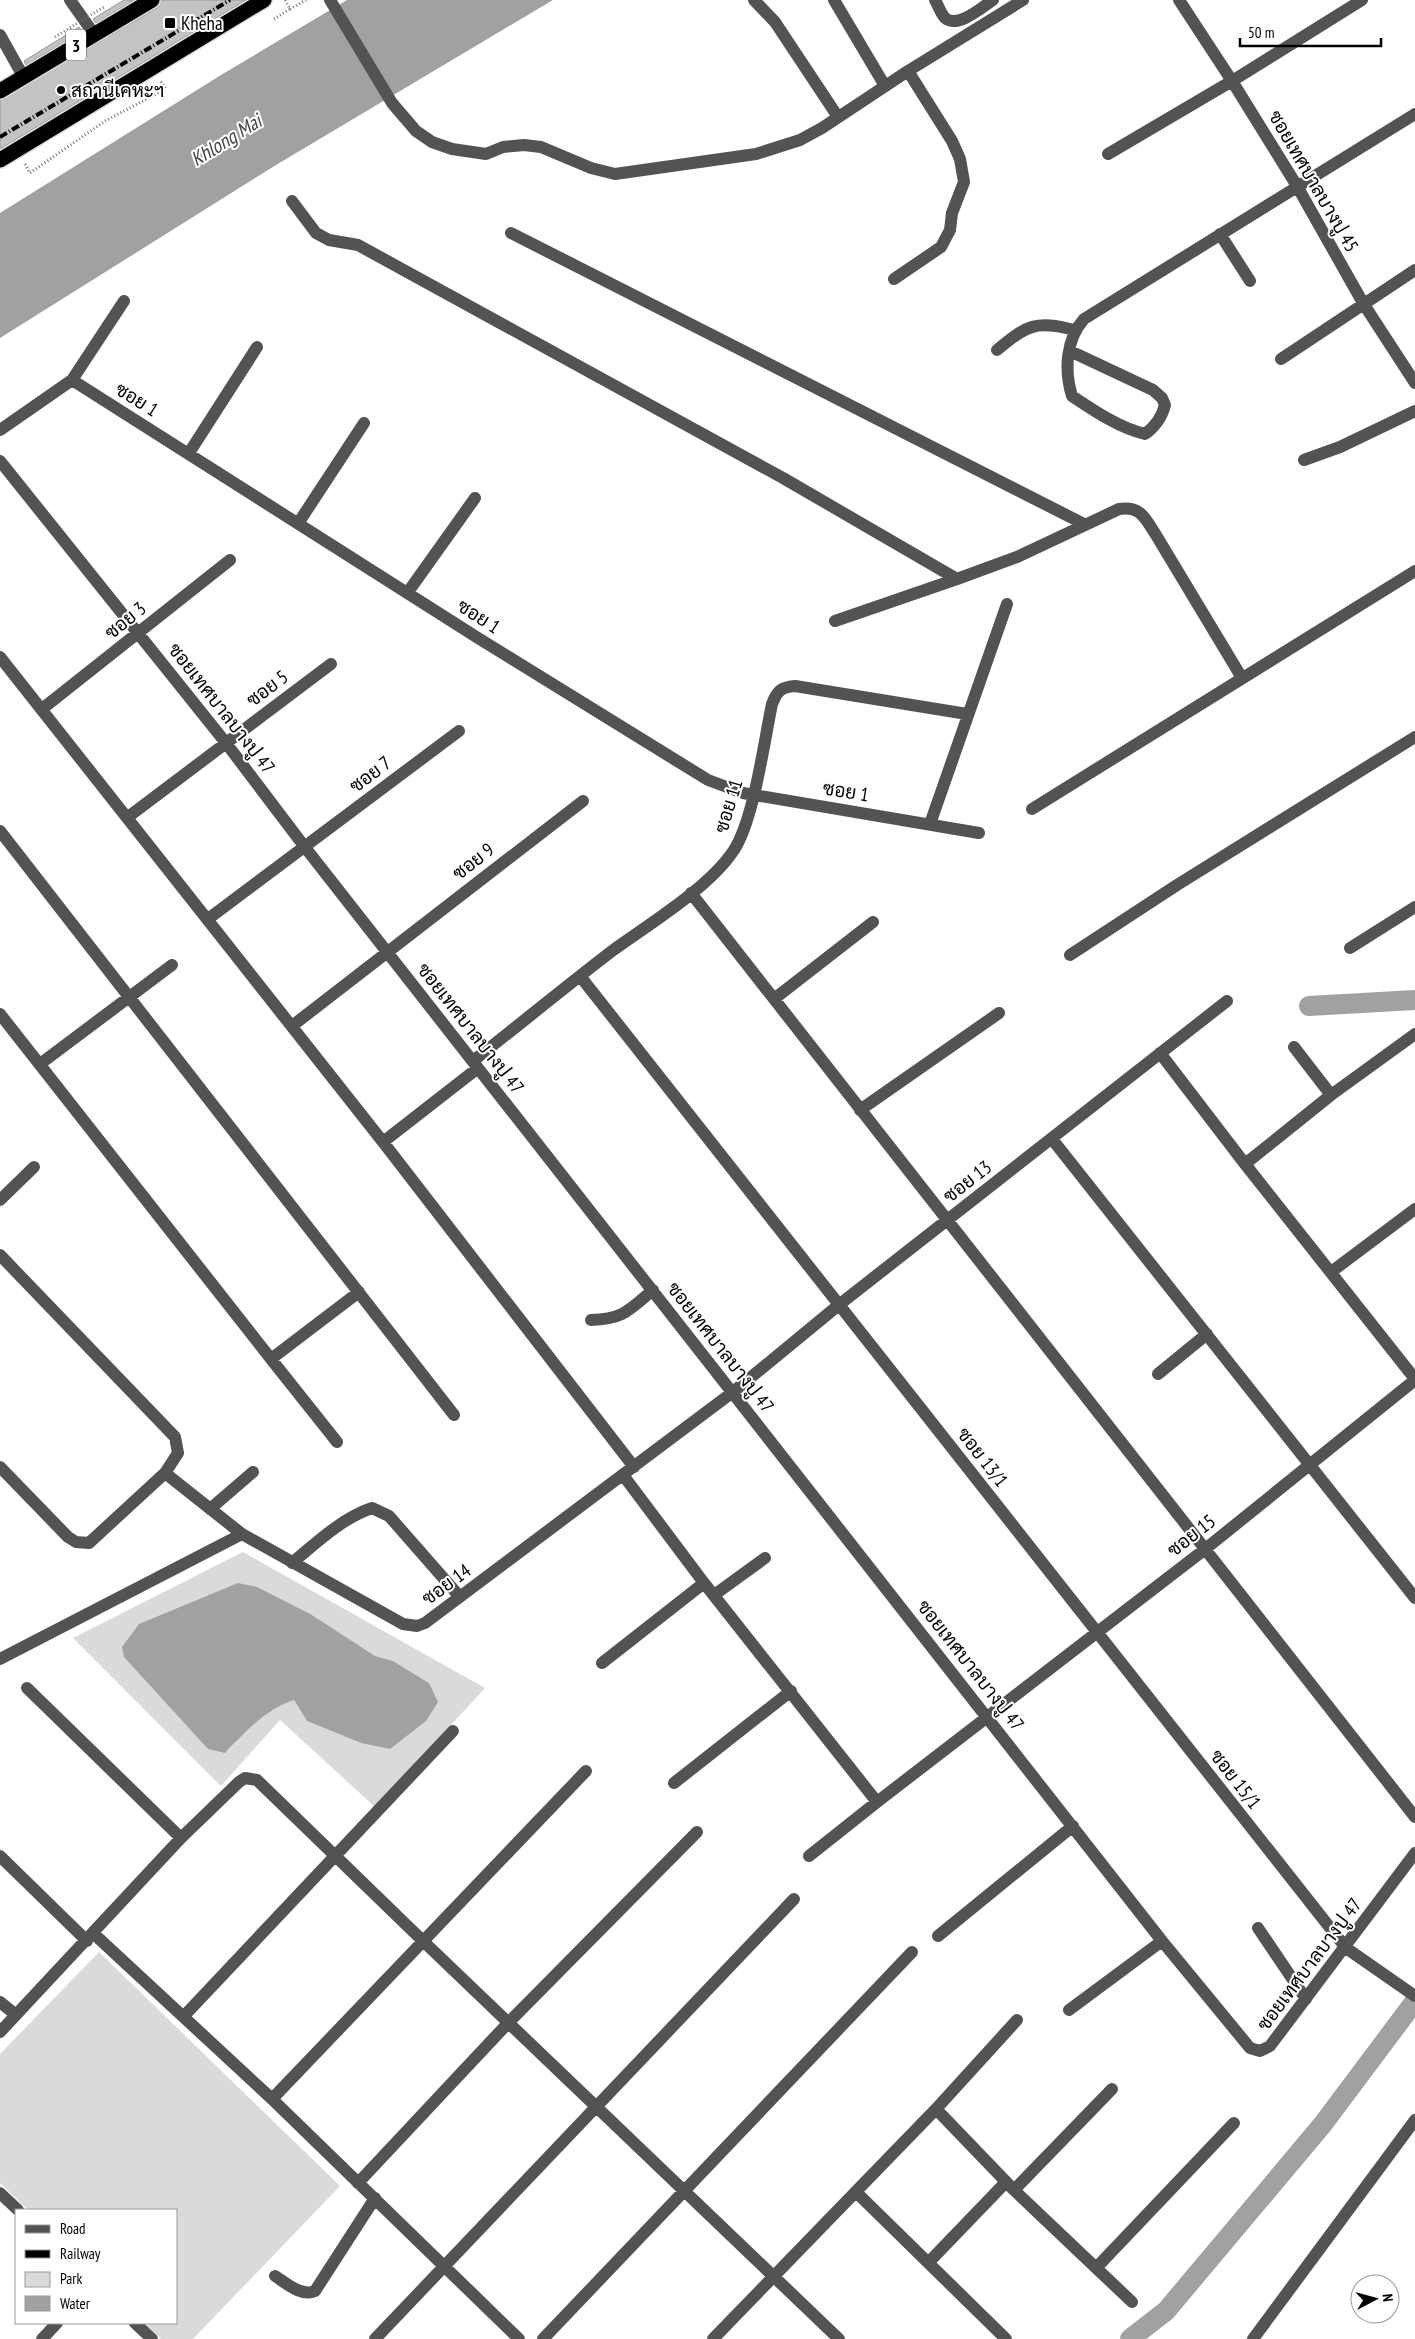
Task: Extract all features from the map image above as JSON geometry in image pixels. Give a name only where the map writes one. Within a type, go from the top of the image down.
[{"type":"highway","name":"3","points":[[0,90],[152,0]]},
{"type":"highway","points":[[0,160],[264,0]]},
{"type":"street","points":[[70,0],[94,34]]},
{"type":"street","points":[[754,0],[775,22],[838,117]]},
{"type":"street","points":[[834,0],[885,86]]},
{"type":"street","points":[[935,0],[946,18],[953,21],[963,19],[993,0]]},
{"type":"street","points":[[330,1],[392,103],[416,131],[432,142],[452,149],[486,154],[503,147],[524,145],[541,148],[591,168],[615,174],[756,154],[800,140],[908,70],[1023,0]]},
{"type":"street","name":"ซอยเทศบาลบางปู 45","points":[[1179,0],[1297,186],[1363,303],[1415,383]]},
{"type":"street","points":[[1108,154],[1232,81],[1362,0]]},
{"type":"street","points":[[0,35],[23,76]]},
{"type":"street","points":[[894,279],[941,248],[950,230],[952,212],[964,182],[960,159],[952,141],[908,70]]},
{"type":"street","points":[[1070,351],[1153,390],[1162,398],[1165,405],[1162,416],[1146,434],[1135,431],[1072,396],[1068,373],[1070,341],[1074,330],[1084,319],[1415,114]]},
{"type":"street","points":[[292,201],[316,232],[329,240],[349,242],[367,249],[774,473],[957,578]]},
{"type":"street","points":[[511,234],[1084,524]]},
{"type":"street","points":[[1220,234],[1250,281]]},
{"type":"street","points":[[1281,359],[1415,270]]},
{"type":"street","points":[[0,430],[72,380],[124,300]]},
{"type":"street","points":[[997,350],[1027,329],[1038,324],[1049,324],[1074,330]]},
{"type":"street","points":[[189,453],[257,347]]},
{"type":"street","name":"ซอย 1","points":[[72,380],[708,780],[726,788],[753,795],[979,833]]},
{"type":"street","points":[[1304,460],[1340,447],[1415,411]]},
{"type":"street","points":[[299,522],[364,423]]},
{"type":"street","name":"ซอยเทศบาลบางปู 47","points":[[0,461],[140,632],[475,1065],[1162,1940],[1250,2048],[1260,2051],[1270,2046],[1346,1948],[1415,1853]]},
{"type":"street","points":[[408,592],[475,498]]},
{"type":"street","points":[[835,621],[1017,557],[1119,509],[1134,509],[1142,514],[1242,678]]},
{"type":"street","name":"ซอย 3","points":[[42,709],[230,560]]},
{"type":"street","points":[[1032,809],[1415,571]]},
{"type":"street","points":[[930,824],[1007,604]]},
{"type":"street","points":[[0,657],[383,1142],[634,1466]]},
{"type":"street","name":"ซอย 5","points":[[128,817],[331,664]]},
{"type":"street","name":"ซอย 11","points":[[383,1142],[580,976],[691,893],[720,868],[734,849],[753,795],[772,704],[776,693],[782,688],[795,686],[967,714]]},
{"type":"street","name":"ซอย 7","points":[[208,919],[459,731]]},
{"type":"street","points":[[1070,955],[1177,884],[1415,737]]},
{"type":"street","name":"ซอย 9","points":[[292,1026],[583,801]]},
{"type":"street","points":[[0,831],[454,1415]]},
{"type":"street","points":[[691,893],[946,1221],[1415,1817]]},
{"type":"street","points":[[1350,948],[1415,907]]},
{"type":"street","points":[[774,999],[873,922]]},
{"type":"street","points":[[40,1064],[172,965]]},
{"type":"street","name":"ซอย 13/1","points":[[580,976],[840,1304],[1096,1633]]},
{"type":"street","name":"ซอย 13","points":[[733,1392],[840,1304],[1227,1002]]},
{"type":"street","points":[[860,1110],[999,1013]]},
{"type":"street","points":[[0,1014],[337,1442]]},
{"type":"street","points":[[1244,1164],[1331,1095],[1415,1034]]},
{"type":"street","points":[[1294,1047],[1331,1095]]},
{"type":"street","points":[[1160,1053],[1244,1164],[1415,1380]]},
{"type":"street","points":[[1052,1139],[1415,1598]]},
{"type":"street","points":[[0,1200],[34,1167]]},
{"type":"street","points":[[1331,1272],[1415,1209]]},
{"type":"street","points":[[0,1255],[175,1436],[178,1453],[165,1474],[97,1538],[89,1543],[82,1544],[68,1537],[0,1467]]},
{"type":"street","points":[[591,1320],[616,1318],[626,1313],[653,1290]]},
{"type":"street","points":[[271,1359],[359,1292]]},
{"type":"street","points":[[1158,1374],[1207,1334]]},
{"type":"street","name":"ซอย 15","points":[[809,1856],[1204,1550],[1415,1380]]},
{"type":"street","name":"ซอย 14","points":[[165,1474],[242,1534],[410,1627],[425,1623],[733,1392]]},
{"type":"street","points":[[210,1509],[253,1472]]},
{"type":"street","points":[[623,1475],[714,1595],[877,1802]]},
{"type":"street","points":[[292,1563],[330,1532],[362,1511],[372,1508],[390,1516],[460,1597]]},
{"type":"street","points":[[2,1654],[242,1534]]},
{"type":"street","points":[[714,1595],[765,1558]]},
{"type":"street","points":[[602,1663],[704,1582]]},
{"type":"street","name":"ซอย 15/1","points":[[1096,1633],[1346,1948],[1415,1996]]},
{"type":"street","points":[[27,1688],[181,1838]]},
{"type":"street","points":[[674,1783],[791,1691]]},
{"type":"street","points":[[184,2016],[452,1731]]},
{"type":"street","points":[[272,2099],[586,1771]]},
{"type":"street","points":[[0,2032],[181,1838],[239,1782],[252,1778],[258,1780],[422,1941],[839,2339]]},
{"type":"street","points":[[938,1936],[1073,1826]]},
{"type":"street","points":[[358,2183],[509,2022],[697,1832]]},
{"type":"street","points":[[0,1856],[90,1937],[184,2016],[272,2099],[518,2339]]},
{"type":"street","points":[[375,2339],[794,1899]]},
{"type":"street","points":[[1258,1928],[1306,1999]]},
{"type":"street","points":[[1069,2010],[1162,1940]]},
{"type":"street","points":[[543,2339],[912,1952]]},
{"type":"street","points":[[0,2002],[16,2015]]},
{"type":"street","points":[[713,2339],[936,2109],[1017,2020]]},
{"type":"street","points":[[928,2262],[1112,2088]]},
{"type":"street","points":[[936,2109],[1010,2186],[1132,2302]]},
{"type":"street","points":[[1253,2339],[1415,2120]]},
{"type":"street","points":[[1096,2268],[1234,2123]]},
{"type":"street","points":[[856,2192],[1006,2339]]},
{"type":"street","points":[[275,2276],[299,2291],[306,2293],[315,2291],[374,2198]]},
{"type":"street","points":[[2,2200],[16,2209]]},
{"type":"street","points":[[42,2339],[56,2324]]},
{"type":"street","points":[[136,2324],[152,2339]]},
{"type":"path","points":[[285,0],[290,9]]},
{"type":"path","points":[[274,19],[306,0]]},
{"type":"path","points":[[54,37],[104,7]]},
{"type":"path","points":[[17,150],[30,173],[105,121],[166,89],[153,68]]},
{"type":"green space","points":[[243,1552],[485,1688],[375,1807],[280,1720],[221,1786],[73,1638]],"holes":[[[312,1615],[375,1656],[393,1661],[429,1683],[361,1743],[307,1721],[294,1700],[265,1715],[226,1753]]]},
{"type":"green space","points":[[99,1952],[340,2186],[193,2339],[161,2339],[145,2324],[178,2324],[178,2209],[27,2209],[0,2183],[0,2054]]},
{"type":"water","name":"Khlong Mai","points":[[347,0],[553,0],[276,165],[0,338],[0,213],[221,75]]},
{"type":"water","points":[[238,1583],[257,1587],[312,1615],[375,1656],[393,1661],[429,1683],[438,1702],[426,1721],[390,1749],[361,1743],[307,1721],[294,1700],[265,1715],[248,1729],[225,1753],[208,1749],[124,1657],[122,1647],[139,1624]]},
{"type":"building","points":[[124,0],[134,0],[96,23],[93,19]]},
{"type":"building","points":[[161,0],[246,0],[0,149],[0,100],[157,8]]},
{"type":"building","points":[[79,27],[82,31],[26,65],[24,61]]},
{"type":"waterway","points":[[1309,1006],[1415,1000]]},
{"type":"waterway","points":[[1130,2339],[1166,2311],[1323,2124],[1415,2001]]},
{"type":"railway","points":[[0,137],[230,0]]},
{"type":"place","name":"Kheha","points":[[170,23]]},
{"type":"place","name":"สถานีเคหะฯ","points":[[61,90]]}]
